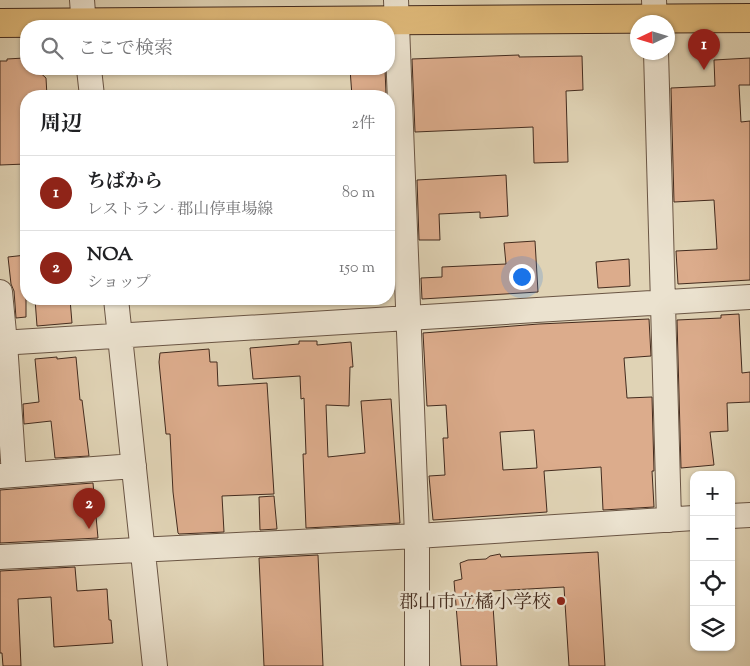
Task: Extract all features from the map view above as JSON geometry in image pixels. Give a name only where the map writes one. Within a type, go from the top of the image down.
[{"type":"main road","points":[[36,20],[83,16],[397,11],[654,13],[750,18]]},
{"type":"main road","points":[[0,23],[20,21]]},
{"type":"street","points":[[397,11],[417,536],[417,666]]},
{"type":"street","points":[[656,60],[669,520]]},
{"type":"street","points":[[90,75],[91,90]]},
{"type":"street","points":[[0,292],[7,475],[134,466]]},
{"type":"street","points":[[3,343],[750,297]]},
{"type":"street","points":[[117,305],[155,666]]},
{"type":"street","points":[[735,516],[750,514]]},
{"type":"street","points":[[0,557],[417,536],[690,518]]},
{"type":"building","points":[[519,55],[519,57],[582,56],[583,90],[566,91],[568,162],[534,163],[533,127],[415,132],[412,59]]},
{"type":"building","points":[[20,58],[20,75],[43,75],[46,78],[47,90],[20,90],[20,164],[0,165],[0,61],[7,61],[7,59]]},
{"type":"building","points":[[750,58],[750,85],[739,85],[741,122],[750,121],[750,280],[678,284],[676,251],[717,249],[714,200],[674,202],[671,88],[715,86],[714,60]]},
{"type":"building","points":[[350,75],[385,75],[386,90],[352,90]]},
{"type":"building","points":[[506,175],[508,216],[480,218],[480,212],[439,214],[440,240],[419,240],[417,180]]},
{"type":"building","points":[[535,241],[538,292],[422,299],[421,278],[442,277],[442,267],[506,264],[504,243]]},
{"type":"building","points":[[20,256],[20,305],[26,305],[26,317],[16,318],[14,291],[11,284],[8,257]]},
{"type":"building","points":[[629,259],[630,286],[598,288],[596,262]]},
{"type":"building","points":[[35,305],[70,305],[72,323],[37,326]]},
{"type":"building","points":[[739,314],[742,373],[750,372],[750,402],[727,403],[728,431],[710,432],[714,465],[681,468],[677,320],[721,318],[721,315]]},
{"type":"building","points":[[649,319],[651,356],[624,358],[627,398],[652,397],[654,507],[603,510],[601,467],[544,471],[547,512],[433,520],[429,476],[445,475],[443,438],[448,438],[446,405],[427,406],[423,333],[539,324]],"holes":[[[534,430],[537,468],[503,470],[500,432]]]},
{"type":"building","points":[[299,341],[317,341],[317,345],[351,342],[353,367],[350,367],[349,406],[326,405],[328,457],[365,453],[361,401],[391,399],[400,523],[306,528],[303,454],[306,454],[304,398],[301,399],[300,376],[253,379],[250,348],[299,344]]},
{"type":"building","points":[[209,349],[210,362],[217,362],[218,386],[267,383],[274,494],[222,496],[224,532],[179,534],[173,492],[170,434],[166,434],[159,362],[160,353]]},
{"type":"building","points":[[57,357],[57,359],[76,357],[80,400],[82,400],[89,456],[55,458],[51,421],[24,424],[23,404],[39,402],[35,359]]},
{"type":"building","points":[[93,483],[98,538],[0,543],[0,490]]},
{"type":"building","points":[[274,496],[277,529],[260,530],[259,497]]},
{"type":"building","points":[[598,552],[605,666],[569,666],[564,587],[492,591],[497,666],[461,666],[454,581],[462,579],[460,563],[468,560],[486,559],[500,554],[501,557]]},
{"type":"building","points":[[318,555],[323,666],[264,666],[259,558]]},
{"type":"building","points":[[75,567],[77,591],[107,589],[113,643],[54,647],[51,597],[18,599],[21,666],[3,666],[2,653],[0,653],[0,571]]},
{"type":"place","name":"ちばから","points":[[704,70]]},
{"type":"place","name":"NOA","points":[[89,529]]},
{"type":"place","name":"郡山市立橘小学校","points":[[561,601]]}]
